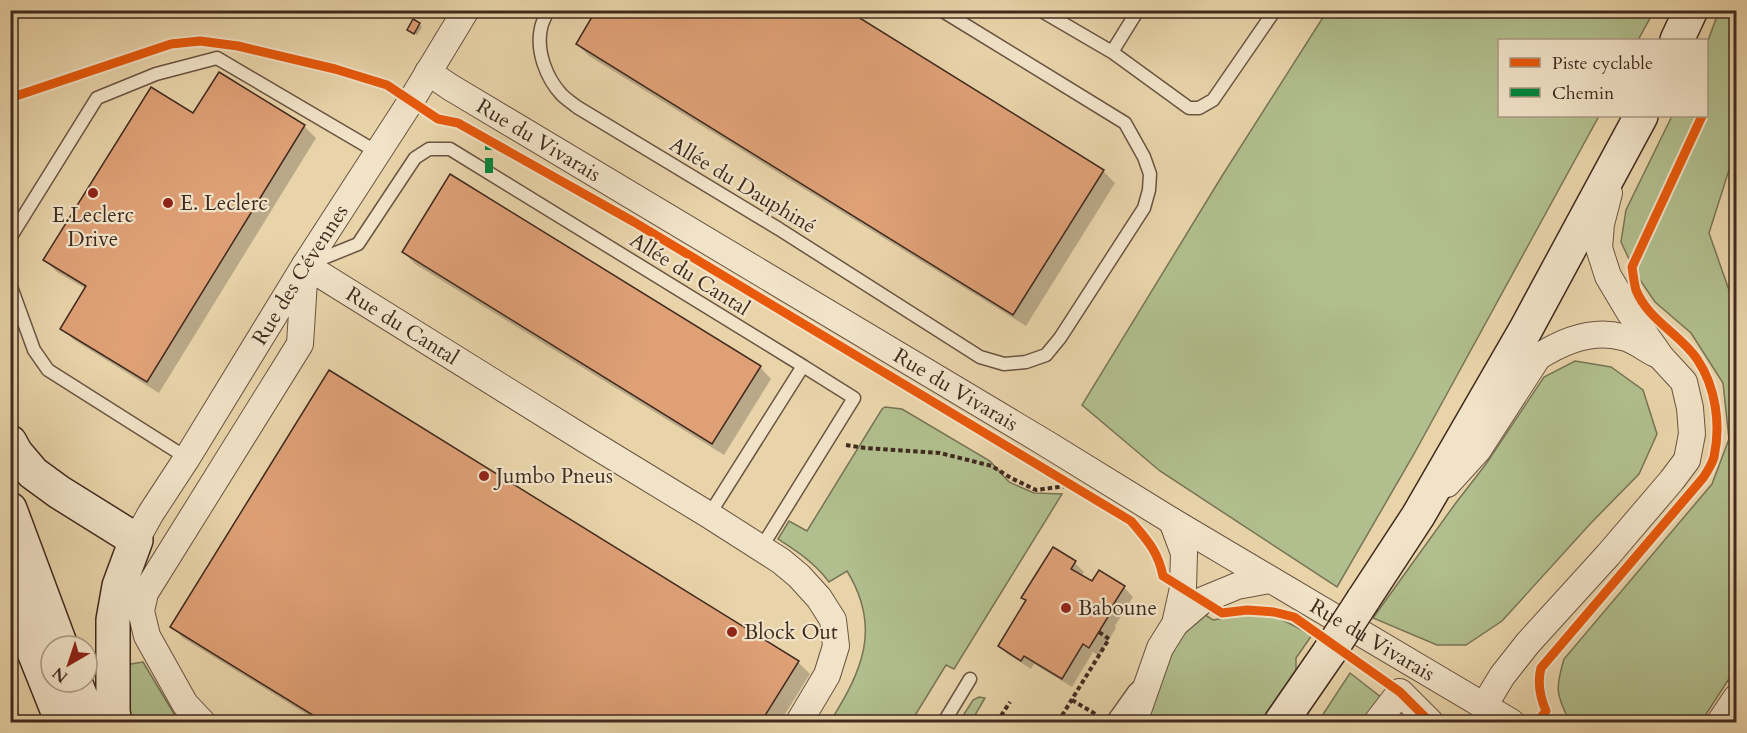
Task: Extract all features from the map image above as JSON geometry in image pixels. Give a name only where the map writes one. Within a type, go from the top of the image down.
[{"type":"main road","points":[[1678,39],[1692,10]]},
{"type":"main road","points":[[1281,723],[1418,516],[1526,329],[1635,127]]},
{"type":"main road","points":[[10,442],[33,473],[58,492],[136,540],[119,586],[113,620],[115,723]]},
{"type":"main road","points":[[10,509],[57,634]]},
{"type":"main road","points":[[10,592],[62,723]]},
{"type":"main road","points":[[80,694],[91,723]]},
{"type":"street","name":"Rue des Cévennes","points":[[136,540],[305,265],[466,10]]},
{"type":"street","name":"Rue du Vivarais","points":[[428,72],[1511,723]]},
{"type":"street","points":[[1484,706],[1502,676],[1528,643],[1608,555],[1687,460],[1692,434],[1690,408],[1684,382],[1661,357],[1630,313],[1608,276],[1599,248],[1606,201],[1635,127]]},
{"type":"street","points":[[202,723],[185,704],[147,636],[141,611],[145,593],[300,344],[305,265]]},
{"type":"street","name":"Rue du Cantal","points":[[305,265],[709,515],[781,561],[799,576],[819,598],[833,620],[836,646],[827,675],[800,723]]},
{"type":"street","points":[[1418,516],[1478,450],[1538,357],[1552,348],[1592,334],[1624,337],[1661,357]]},
{"type":"street","points":[[1172,521],[1184,553],[1183,588],[1175,624]]},
{"type":"street","points":[[1134,723],[1160,648],[1175,624],[1203,600],[1238,586],[1270,580]]},
{"type":"street","points":[[1377,723],[1400,692],[1430,723]]},
{"type":"street","points":[[1720,723],[1737,698]]},
{"type":"lane","name":"Allée du Dauphiné","points":[[548,10],[541,26],[539,42],[543,62],[562,95],[980,357],[1004,364],[1026,362],[1046,355],[1060,338],[1144,208],[1150,174],[1144,157],[1125,123],[941,10]]},
{"type":"lane","points":[[1040,10],[1112,52],[1189,108],[1199,108],[1213,100],[1275,10]]},
{"type":"lane","points":[[1112,52],[1138,10]]},
{"type":"lane","points":[[10,238],[97,98],[156,74],[217,58],[377,152]]},
{"type":"lane","name":"Allée du Cantal","points":[[305,265],[358,244],[415,158],[429,149],[450,149],[854,398],[827,441]]},
{"type":"lane","points":[[10,284],[34,350],[48,370],[187,458]]},
{"type":"lane","points":[[709,515],[802,366]]},
{"type":"lane","points":[[760,548],[827,441]]},
{"type":"lane","points":[[944,723],[970,679]]},
{"type":"lane","points":[[1112,723],[1134,691],[1149,679]]},
{"type":"path","points":[[827,441],[864,448],[940,453],[992,466],[1036,490],[1073,485]]},
{"type":"path","points":[[1060,477],[1073,485]]},
{"type":"path","points":[[1058,723],[1109,639],[1099,632]]},
{"type":"path","points":[[1072,700],[1097,715]]},
{"type":"path","points":[[1542,701],[1544,714],[1557,723]]},
{"type":"path","points":[[997,723],[1010,702]]},
{"type":"green space","points":[[1327,11],[1654,11],[1639,39],[1498,39],[1498,117],[1598,117],[1414,454],[1337,587],[1160,471],[1082,405],[1222,176]]},
{"type":"green space","points":[[1719,11],[1736,11],[1736,148],[1709,233],[1736,310],[1736,668],[1701,722],[1570,722],[1558,692],[1564,659],[1712,484],[1729,439],[1723,383],[1691,333],[1655,302],[1636,274],[1621,242],[1626,210],[1672,117],[1708,117],[1708,40]]},
{"type":"green space","points":[[1575,361],[1611,367],[1643,390],[1657,434],[1639,474],[1502,621],[1466,645],[1437,645],[1373,618],[1486,464],[1544,377]]},
{"type":"green space","points":[[885,407],[902,409],[990,461],[1009,482],[1034,493],[1062,494],[954,669],[946,665],[911,722],[830,722],[859,667],[864,649],[864,611],[858,592],[847,571],[829,582],[812,563],[778,539],[789,521],[807,531]]},
{"type":"green space","points":[[1202,613],[1213,620],[1246,614],[1270,615],[1312,635],[1296,658],[1296,670],[1260,722],[1147,722],[1163,672],[1174,647],[1188,626]]},
{"type":"green space","points":[[143,662],[179,722],[128,722],[125,665]]},
{"type":"green space","points":[[1350,673],[1382,698],[1391,722],[1318,722]]},
{"type":"green space","points":[[979,697],[985,698],[975,715],[986,722],[959,722],[973,700]]},
{"type":"building","points":[[596,10],[847,10],[1104,170],[1013,315],[576,44]]},
{"type":"building","points":[[413,19],[420,23],[414,34],[407,30]]},
{"type":"building","name":"E. Leclerc","points":[[219,72],[305,125],[147,382],[60,329],[86,286],[43,260],[151,87],[193,113]]},
{"type":"building","points":[[450,174],[761,366],[712,444],[402,252]]},
{"type":"building","points":[[329,370],[799,661],[761,722],[324,722],[170,627]]},
{"type":"building","name":"Baboune","points":[[1053,547],[1076,561],[1071,569],[1092,581],[1099,570],[1125,586],[1089,648],[1083,644],[1062,679],[1024,656],[1021,661],[998,646],[1026,600],[1021,598]]},
{"type":"marked path","points":[[489,140],[489,173]]},
{"type":"cycle path","points":[[10,98],[171,44],[200,41],[238,46],[335,69],[387,85],[438,119],[458,123],[634,222],[1131,521],[1155,553],[1163,576],[1222,613],[1247,610],[1274,612],[1294,617],[1400,692],[1430,722]]},
{"type":"cycle path","points":[[1537,722],[1546,711],[1540,690],[1541,668],[1703,478],[1714,457],[1717,419],[1709,382],[1690,350],[1641,301],[1636,290],[1632,267],[1702,117]]},
{"type":"place","name":"E.Leclerc Drive","points":[[93,193]]},
{"type":"place","name":"E. Leclerc","points":[[168,203]]},
{"type":"place","name":"Jumbo Pneus","points":[[484,476]]},
{"type":"place","name":"Baboune","points":[[1066,608]]},
{"type":"place","name":"Block Out","points":[[732,632]]}]
